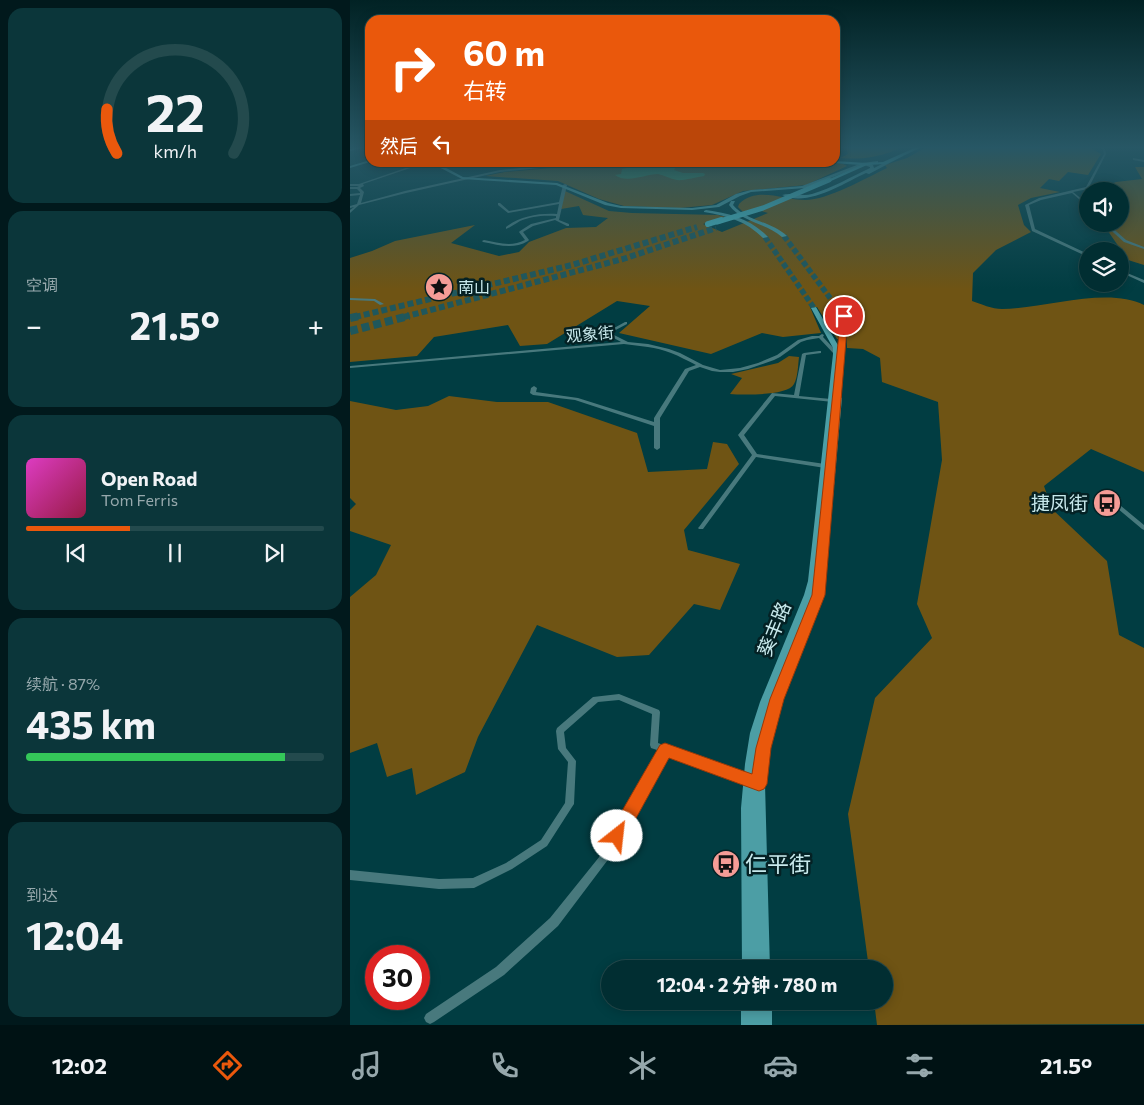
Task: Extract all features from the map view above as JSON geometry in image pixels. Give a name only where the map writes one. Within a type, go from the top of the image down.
[{"type":"main road","points":[[581,194],[615,208],[701,210],[739,214],[768,224],[784,236]]},
{"type":"main road","points":[[721,207],[742,194]]},
{"type":"main road","points":[[701,210],[721,207],[745,194]]},
{"type":"main road","points":[[771,194],[799,197],[815,195]]},
{"type":"main road","points":[[800,194],[815,195]]},
{"type":"main road","points":[[708,224],[763,208],[802,194]]},
{"type":"main road","points":[[716,228],[755,216],[807,194]]},
{"type":"main road","points":[[733,202],[731,205],[739,214]]},
{"type":"main road","points":[[721,207],[751,224],[765,237]]},
{"type":"main road","name":"葵丰路","points":[[749,960],[747,808],[777,699],[820,587],[844,328],[844,316],[836,306]]},
{"type":"main road","name":"葵丰路","points":[[763,960],[754,782],[756,733],[766,702],[813,581],[836,352],[836,348],[823,334],[814,308]]},
{"type":"main road","points":[[749,1010],[749,1025]]},
{"type":"main road","points":[[764,1010],[764,1025]]},
{"type":"street","points":[[350,212],[359,204],[362,194]]},
{"type":"street","points":[[350,207],[399,194]]},
{"type":"street","points":[[562,194],[558,220],[568,225]]},
{"type":"street","points":[[1068,194],[1040,198],[1027,205],[1033,230],[1079,252]]},
{"type":"street","points":[[499,204],[508,212],[560,203]]},
{"type":"street","points":[[507,228],[512,223],[547,213],[558,216]]},
{"type":"street","points":[[484,241],[511,247],[520,245],[527,240],[521,232],[532,225],[558,216]]},
{"type":"street","points":[[1115,232],[1125,241],[1144,248]]},
{"type":"street","points":[[1129,275],[1144,282]]},
{"type":"street","points":[[350,299],[375,300],[382,304]]},
{"type":"street","points":[[625,323],[607,333],[628,343]]},
{"type":"street","name":"观象街","points":[[350,367],[628,343],[673,352],[718,371],[745,368],[774,359],[805,337],[823,334]]},
{"type":"street","points":[[796,397],[804,354],[819,352]]},
{"type":"street","points":[[657,448],[657,418],[687,370],[701,365]]},
{"type":"street","points":[[534,388],[533,393],[576,399],[657,425]]},
{"type":"street","points":[[825,466],[755,455],[742,435],[774,394],[831,401]]},
{"type":"street","points":[[701,528],[755,455]]},
{"type":"street","points":[[1107,496],[1144,528]]},
{"type":"street","points":[[350,875],[440,884],[474,883],[509,866],[544,843],[569,804],[572,761],[562,749],[560,731],[596,699],[619,697],[656,712],[654,745],[754,782]]},
{"type":"street","points":[[430,1018],[500,971],[554,922],[607,854],[665,750]]},
{"type":"shaded area","points":[[564,194],[571,194],[609,211],[718,215],[726,217],[703,224],[722,232],[768,213],[754,209],[743,212],[738,207],[746,199],[754,196],[770,195],[805,200],[833,194],[1051,194],[1031,198],[1018,205],[1024,225],[1031,232],[996,250],[973,273],[972,301],[1002,309],[1094,298],[1129,300],[1144,305],[1144,472],[1091,449],[1044,486],[1052,509],[1107,561],[1119,635],[1144,648],[1144,1024],[877,1025],[875,1010],[893,1010],[893,960],[868,960],[848,814],[875,698],[932,638],[917,604],[942,460],[938,402],[882,382],[880,358],[863,349],[847,348],[847,317],[838,304],[829,306],[839,316],[839,339],[837,339],[817,307],[810,307],[821,333],[783,337],[762,333],[711,354],[619,333],[650,306],[617,301],[547,344],[520,346],[508,325],[434,337],[417,356],[350,362],[350,258],[395,241],[475,225],[451,243],[499,256],[519,252],[529,242],[566,228],[596,227],[608,218],[583,215],[579,206],[561,209]]},
{"type":"shaded area","points":[[587,194],[737,194],[712,205],[680,208],[624,206]]},
{"type":"shaded area","points":[[1129,194],[1144,194],[1144,265],[1129,260],[1129,242],[1116,242],[1109,232],[1129,232]]},
{"type":"shaded area","points":[[789,356],[799,357],[796,378],[790,388],[765,394],[730,394],[742,378],[731,374],[778,363]]},
{"type":"shaded area","points":[[449,396],[497,402],[548,402],[637,433],[648,472],[707,469],[713,442],[727,444],[739,464],[684,530],[688,550],[740,564],[720,610],[694,604],[649,655],[617,657],[537,625],[478,737],[465,772],[416,795],[412,768],[387,777],[377,743],[350,753],[350,597],[376,575],[391,545],[350,531],[350,510],[356,504],[350,498],[350,401],[396,410],[428,406]]},
{"type":"tunnel","points":[[355,317],[572,265],[697,227]]},
{"type":"tunnel","points":[[404,317],[623,259],[716,228]]},
{"type":"tunnel","points":[[784,236],[836,306]]},
{"type":"tunnel","points":[[765,237],[814,308]]},
{"type":"tunnel","points":[[355,317],[360,316]]},
{"type":"tunnel","points":[[350,331],[409,316]]},
{"type":"tunnel","points":[[350,318],[355,317]]},
{"type":"place","name":"南山","points":[[439,287]]},
{"type":"place","name":"捷凤街","points":[[1107,503]]},
{"type":"place","name":"仁平街","points":[[726,864]]},
{"type":"route","points":[[617,836],[665,750],[759,784],[764,748],[777,699],[819,595],[844,316]]}]
